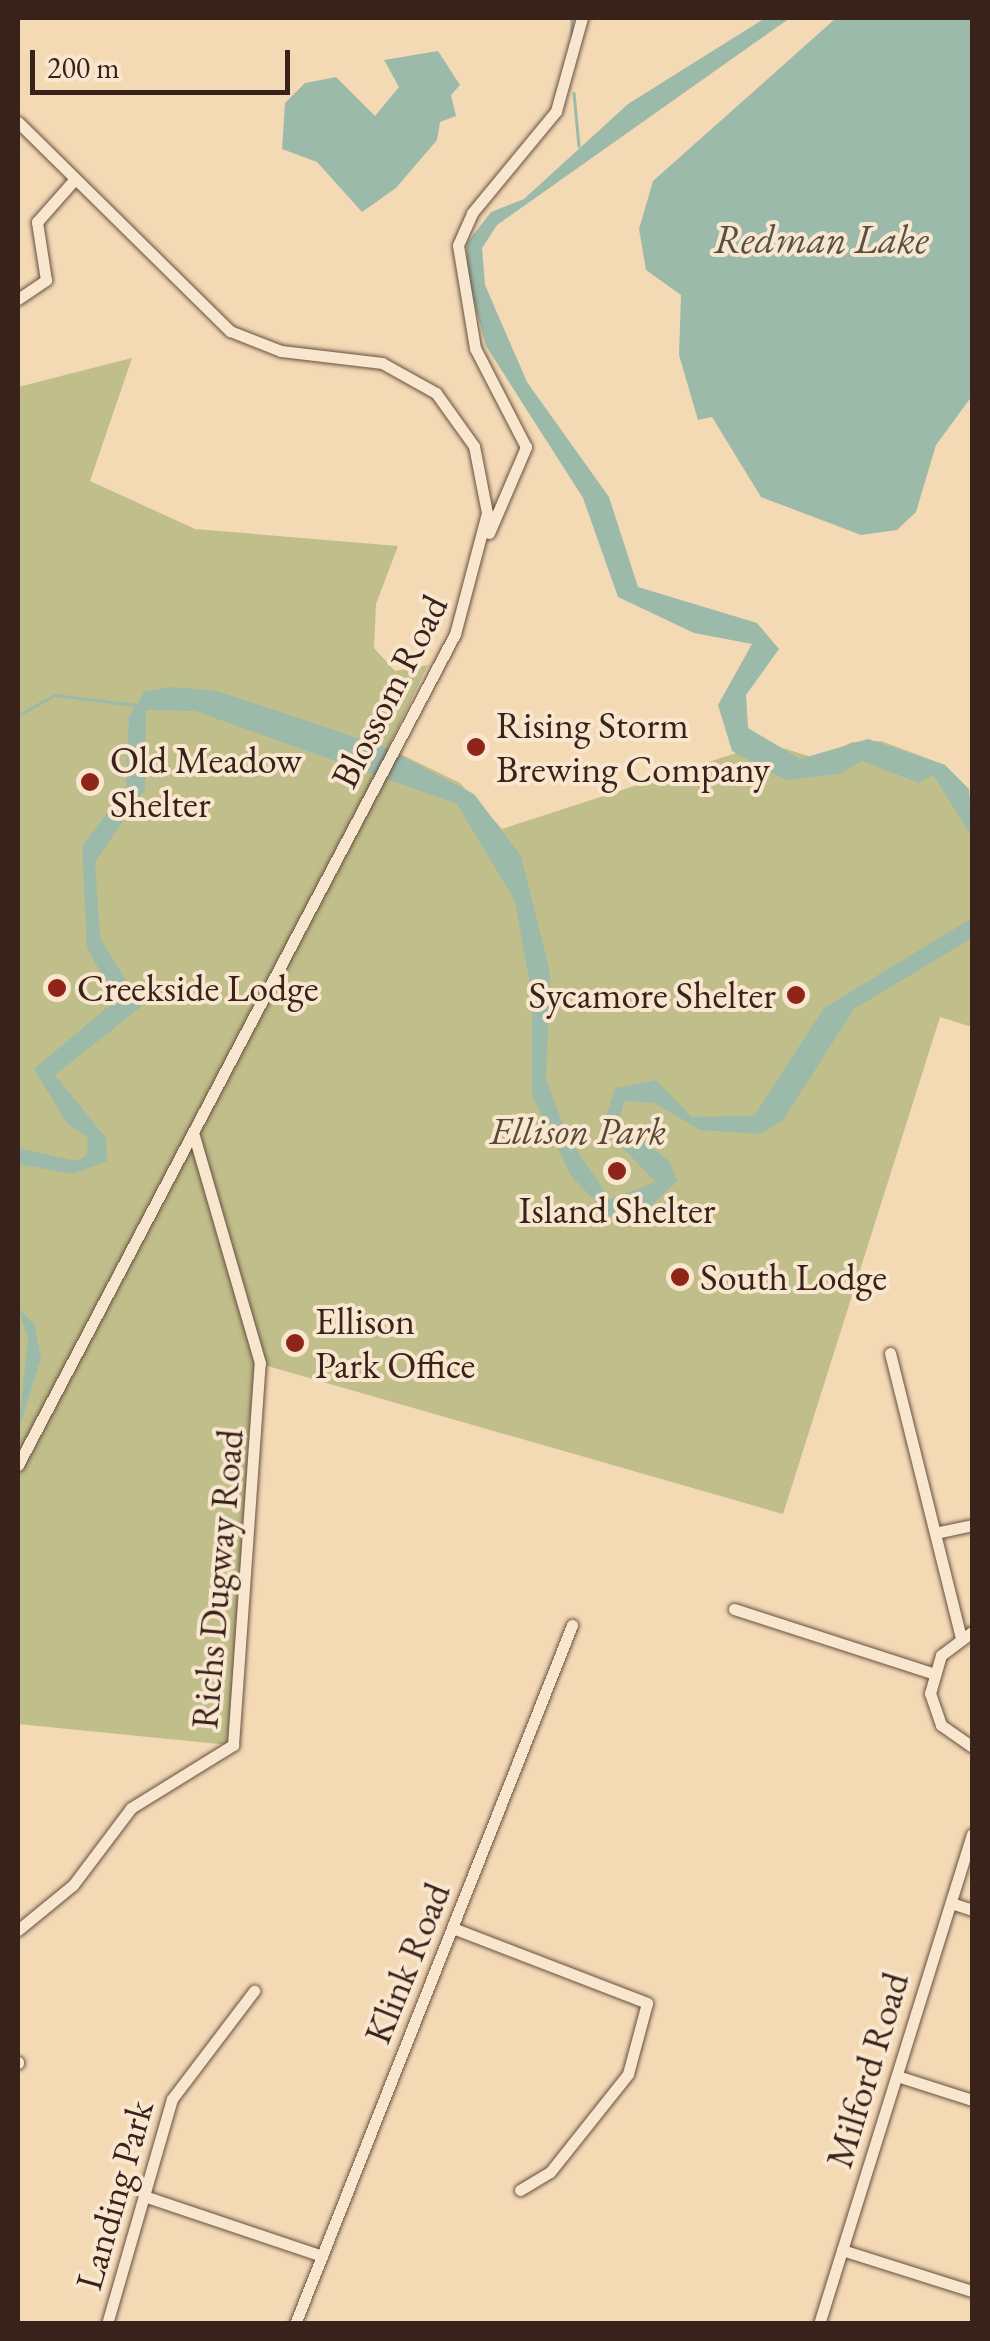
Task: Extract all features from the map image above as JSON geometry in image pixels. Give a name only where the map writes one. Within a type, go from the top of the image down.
[{"type":"street","points":[[486,537],[526,447],[475,348],[458,246],[472,212],[556,111],[582,18]]},
{"type":"street","name":"Blossom Road","points":[[18,122],[230,331],[281,350],[382,363],[436,393],[483,471],[486,537],[465,611],[194,1136],[18,1465]]},
{"type":"street","points":[[18,299],[46,280],[37,222],[74,180]]},
{"type":"street","name":"Richs Dugway Road","points":[[18,1930],[73,1885],[130,1808],[233,1746],[260,1363],[194,1136]]},
{"type":"street","points":[[890,1353],[935,1533],[967,1634],[932,1673],[935,1716],[972,1748]]},
{"type":"street","points":[[935,1533],[972,1525]]},
{"type":"street","points":[[734,1609],[932,1673]]},
{"type":"street","name":"Klink Road","points":[[295,2324],[572,1625]]},
{"type":"street","name":"Milford Road","points":[[820,2324],[972,1834]]},
{"type":"street","points":[[951,1904],[972,1910]]},
{"type":"street","points":[[454,1928],[648,2006],[628,2074],[550,2172],[520,2190]]},
{"type":"street","name":"Landing Park","points":[[107,2324],[177,2089],[254,1991]]},
{"type":"street","points":[[897,2076],[972,2100]]},
{"type":"street","points":[[144,2196],[322,2256]]},
{"type":"street","points":[[842,2250],[972,2292]]},
{"type":"green space","name":"Ellison Park","points":[[132,358],[90,481],[195,529],[398,546],[376,604],[374,648],[395,671],[428,665],[388,748],[460,783],[502,829],[767,743],[818,759],[852,742],[881,741],[945,765],[972,799],[972,1027],[940,1017],[783,1514],[257,1363],[229,1745],[18,1724],[18,387]]},
{"type":"water","points":[[765,18],[790,18],[497,225],[482,248],[485,285],[527,382],[609,497],[638,587],[757,623],[779,649],[746,695],[748,728],[800,759],[868,739],[945,765],[969,789],[972,837],[933,775],[919,783],[862,761],[839,774],[786,780],[732,751],[718,705],[752,644],[694,633],[618,597],[583,498],[486,346],[467,275],[467,243],[491,212],[524,199],[628,104]]},
{"type":"water","name":"Redman Lake","points":[[836,18],[972,18],[972,396],[936,445],[916,512],[897,530],[861,535],[761,497],[712,417],[698,420],[679,355],[681,295],[646,270],[639,229],[653,181]]},
{"type":"water","points":[[438,51],[460,85],[451,95],[456,116],[440,122],[437,140],[396,188],[362,212],[317,162],[282,149],[285,103],[305,83],[336,77],[375,116],[399,87],[384,60]]},
{"type":"water","points":[[173,687],[217,691],[382,746],[474,794],[521,856],[550,972],[546,1079],[567,1136],[610,1199],[656,1182],[603,1128],[615,1088],[656,1080],[692,1117],[754,1116],[824,1008],[972,918],[972,938],[854,1009],[783,1120],[761,1134],[700,1130],[654,1103],[624,1101],[619,1121],[670,1162],[677,1181],[650,1207],[611,1217],[571,1176],[532,1095],[532,996],[515,901],[457,804],[195,711],[146,710],[145,789],[95,862],[100,938],[142,1006],[55,1075],[106,1138],[107,1161],[72,1174],[18,1164],[18,1148],[77,1161],[87,1155],[88,1138],[67,1123],[34,1069],[116,1000],[87,948],[82,846],[126,788],[129,716],[145,691]]},
{"type":"water","points":[[18,1307],[35,1326],[41,1358],[18,1432],[28,1339]]},
{"type":"waterway","points":[[572,18],[572,36]]},
{"type":"waterway","points":[[574,93],[579,146]]},
{"type":"waterway","points":[[18,715],[55,695],[135,705]]},
{"type":"place","name":"Rising Storm Brewing Company","points":[[476,747]]},
{"type":"place","name":"Old Meadow Shelter","points":[[90,782]]},
{"type":"place","name":"Creekside Lodge","points":[[57,988]]},
{"type":"place","name":"Sycamore Shelter","points":[[796,995]]},
{"type":"place","name":"Island Shelter","points":[[617,1171]]},
{"type":"place","name":"South Lodge","points":[[680,1277]]},
{"type":"place","name":"Ellison Park Office","points":[[295,1343]]}]
